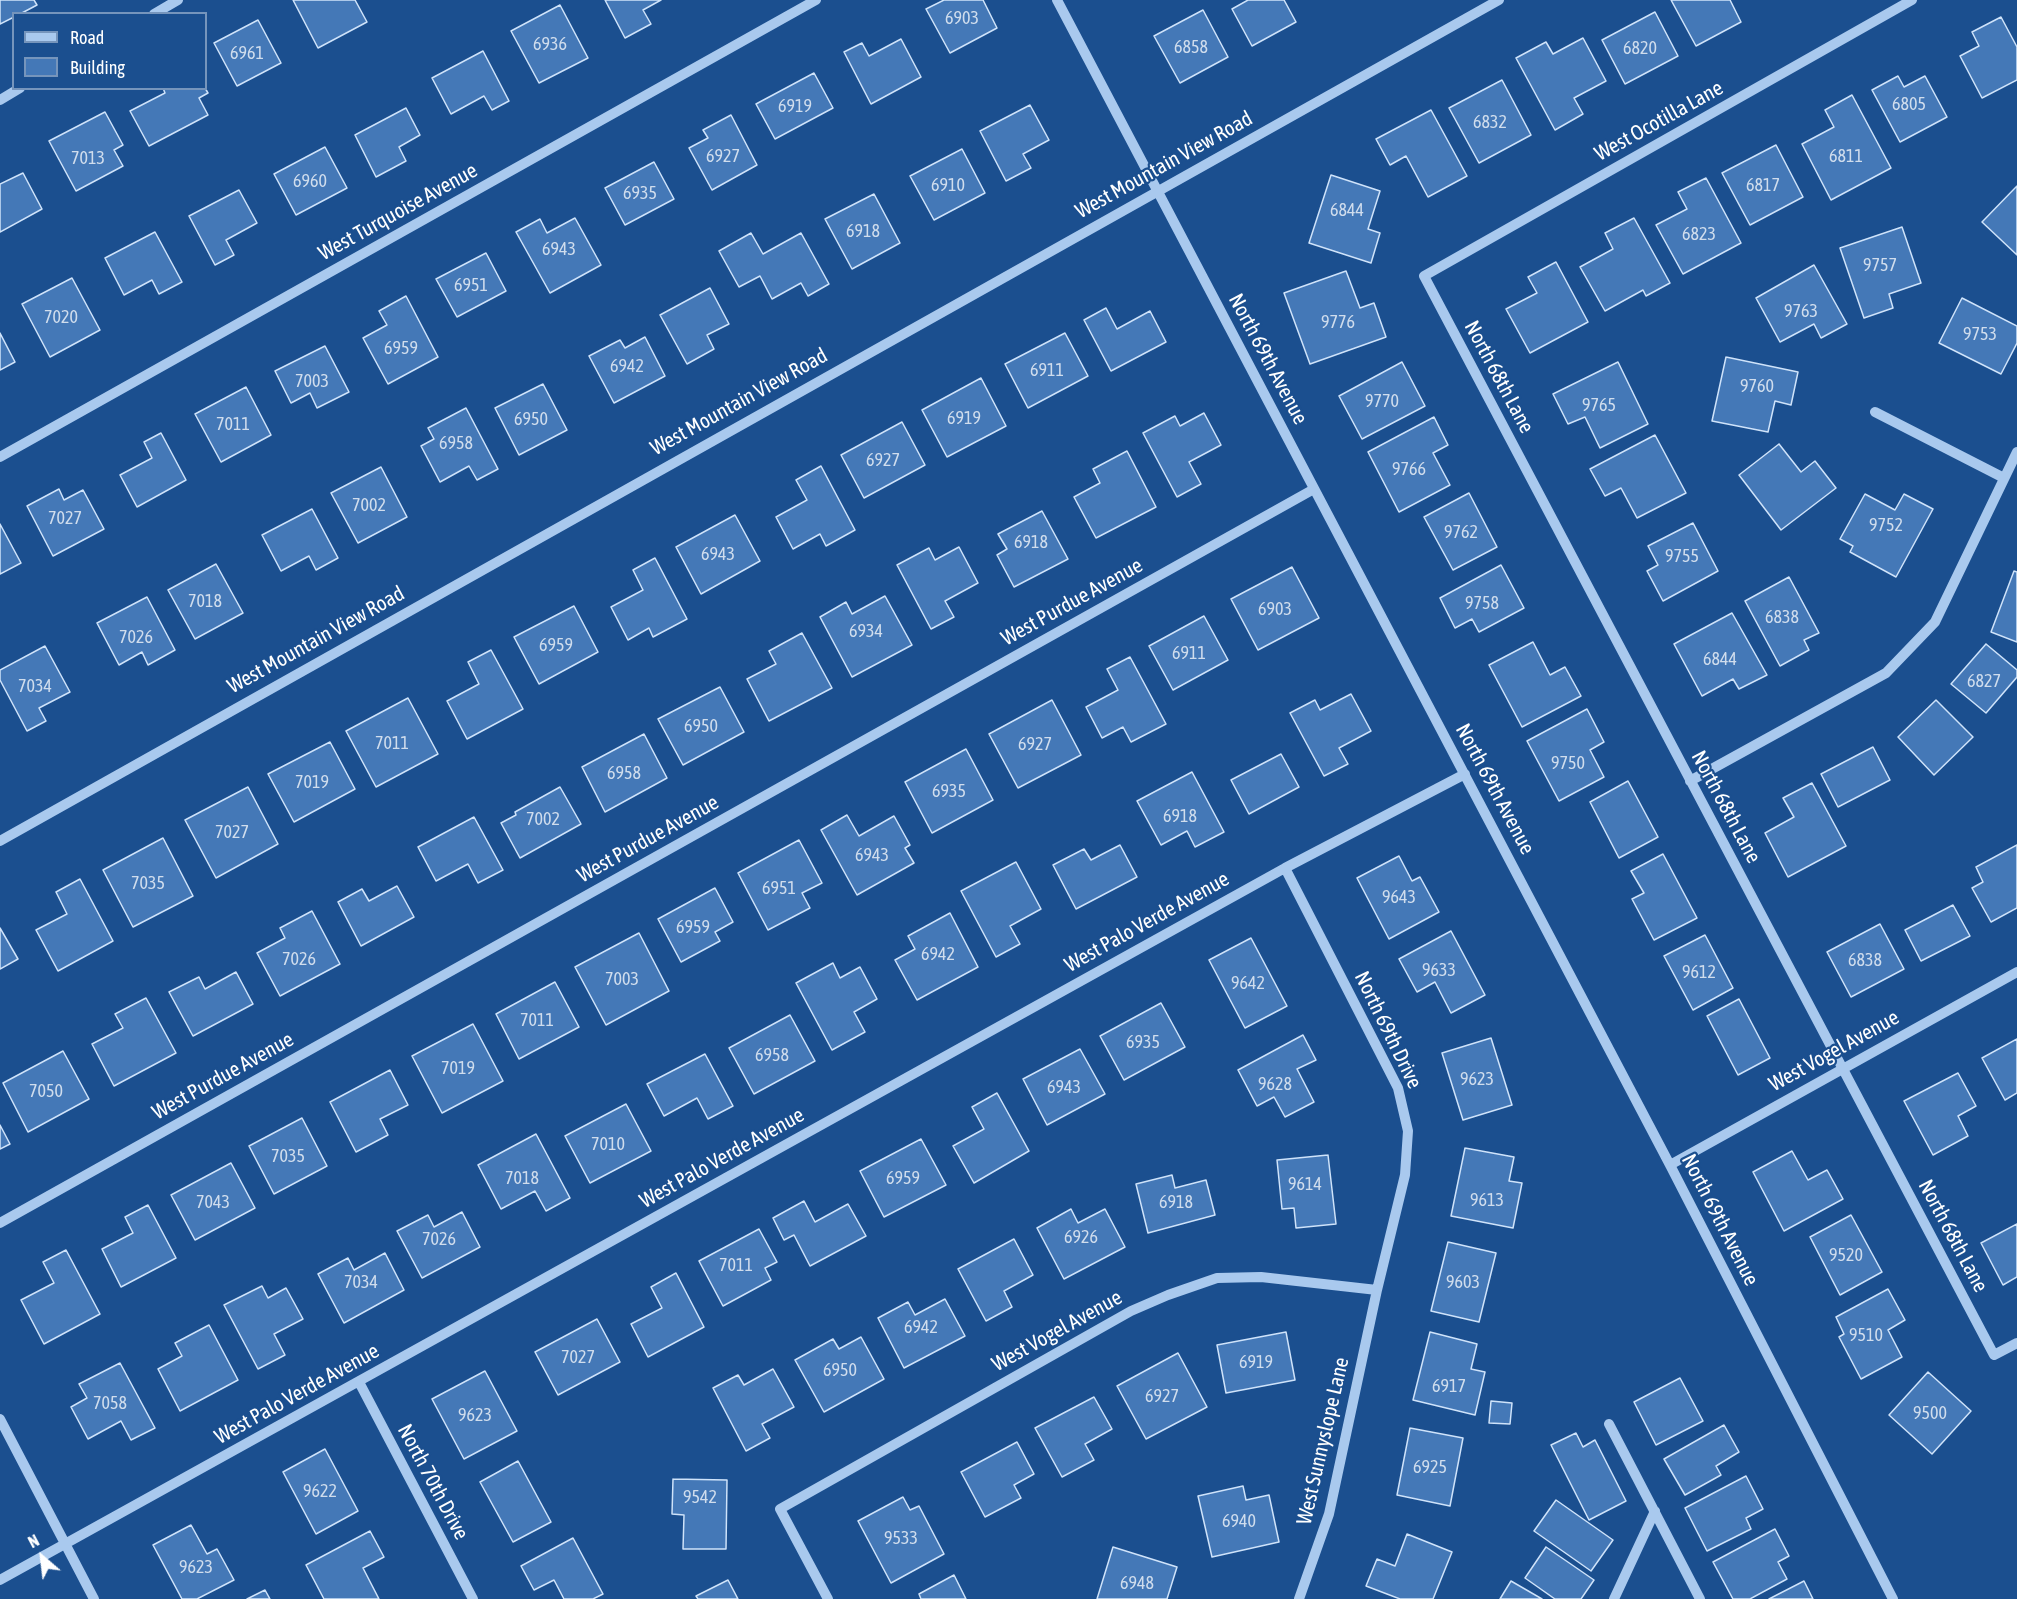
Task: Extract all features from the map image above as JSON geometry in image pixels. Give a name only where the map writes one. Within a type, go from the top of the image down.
[{"type":"street","points":[[157,12],[178,0]]},
{"type":"street","name":"West Turquoise Avenue","points":[[0,457],[816,0]]},
{"type":"street","name":"North 69th Avenue","points":[[1057,0],[1670,1165],[1893,1599]]},
{"type":"street","name":"West Mountain View Road","points":[[0,841],[1499,0]]},
{"type":"street","name":"West Ocotilla Lane","points":[[1424,276],[1912,0]]},
{"type":"street","points":[[0,100],[17,90]]},
{"type":"street","name":"North 68th Lane","points":[[1424,276],[1994,1355],[2017,1343]]},
{"type":"street","points":[[1875,412],[2004,477]]},
{"type":"street","points":[[1690,781],[1886,673],[1935,622],[2017,452]]},
{"type":"street","name":"West Purdue Avenue","points":[[0,1223],[1314,489]]},
{"type":"street","name":"West Palo Verde Avenue","points":[[0,1580],[1285,868],[1465,774]]},
{"type":"street","name":"North 69th Drive","points":[[1285,868],[1398,1088],[1408,1131],[1405,1174],[1377,1290]]},
{"type":"street","name":"West Vogel Avenue","points":[[1670,1165],[2017,972]]},
{"type":"street","name":"West Vogel Avenue","points":[[828,1599],[780,1509],[1131,1311],[1167,1295],[1217,1278],[1228,1277],[1261,1277],[1377,1290]]},
{"type":"street","name":"West Sunnyslope Lane","points":[[1299,1599],[1329,1514],[1377,1290]]},
{"type":"street","name":"North 70th Drive","points":[[359,1382],[473,1599]]},
{"type":"street","points":[[0,1419],[94,1599]]},
{"type":"street","points":[[1609,1424],[1700,1599]]},
{"type":"street","points":[[1614,1599],[1654,1511]]},
{"type":"building","points":[[0,0],[34,0],[37,5],[24,12],[12,12],[12,18],[0,24]]},
{"type":"building","points":[[293,0],[355,0],[367,22],[318,48]]},
{"type":"building","points":[[605,0],[661,0],[643,10],[651,24],[625,38]]},
{"type":"building","points":[[944,0],[983,0],[997,28],[950,53],[926,9]]},
{"type":"building","points":[[1248,0],[1284,0],[1296,22],[1252,46],[1232,9]]},
{"type":"building","points":[[1671,0],[1730,0],[1741,22],[1696,46]]},
{"type":"building","points":[[560,5],[588,58],[539,83],[511,31]]},
{"type":"building","points":[[1203,10],[1228,57],[1180,83],[1154,36]]},
{"type":"building","points":[[1655,12],[1678,56],[1625,84],[1602,40]]},
{"type":"building","points":[[2001,17],[2017,47],[2017,80],[1982,98],[1960,56],[1979,46],[1972,32]]},
{"type":"building","points":[[258,20],[281,63],[237,86],[214,43]]},
{"type":"building","points":[[1583,38],[1606,81],[1574,98],[1583,114],[1555,130],[1516,58],[1546,42],[1553,54]]},
{"type":"building","points":[[901,39],[921,77],[871,104],[844,52],[862,43],[869,56]]},
{"type":"building","points":[[483,51],[509,101],[492,110],[484,96],[451,114],[432,78]]},
{"type":"building","points":[[814,73],[833,108],[775,139],[756,104]]},
{"type":"building","points":[[1898,76],[1904,87],[1925,76],[1947,117],[1900,142],[1872,90]]},
{"type":"building","points":[[1502,80],[1531,135],[1479,163],[1449,108]]},
{"type":"building","points":[[164,90],[206,90],[208,93],[199,98],[208,115],[149,146],[130,111],[165,93]]},
{"type":"building","points":[[1852,95],[1891,168],[1831,200],[1802,144],[1834,127],[1825,110]]},
{"type":"building","points":[[1030,105],[1049,140],[1023,154],[1031,168],[1006,181],[980,131]]},
{"type":"building","points":[[406,108],[420,135],[399,147],[406,161],[376,177],[355,135]]},
{"type":"building","points":[[1431,110],[1467,176],[1428,197],[1406,156],[1390,165],[1376,139]]},
{"type":"building","points":[[105,112],[123,145],[114,150],[123,166],[76,191],[49,141]]},
{"type":"building","points":[[731,115],[757,165],[712,190],[689,148],[708,138],[703,130]]},
{"type":"building","points":[[1776,145],[1803,197],[1750,225],[1722,173]]},
{"type":"building","points":[[325,147],[347,188],[296,215],[274,174]]},
{"type":"building","points":[[962,149],[985,193],[934,220],[910,176]]},
{"type":"building","points":[[654,162],[674,199],[625,225],[605,188]]},
{"type":"building","points":[[23,173],[42,209],[0,232],[0,184]]},
{"type":"building","points":[[1331,175],[1380,191],[1368,229],[1380,233],[1371,263],[1309,243]]},
{"type":"building","points":[[1706,178],[1741,243],[1683,274],[1656,225],[1687,209],[1678,192]]},
{"type":"building","points":[[2017,186],[2017,255],[1982,222]]},
{"type":"building","points":[[239,190],[257,223],[226,240],[234,255],[215,265],[189,216]]},
{"type":"building","points":[[874,194],[900,243],[852,269],[825,219]]},
{"type":"building","points":[[575,218],[601,265],[550,293],[516,232],[540,219],[547,233]]},
{"type":"building","points":[[1634,218],[1670,283],[1646,296],[1643,290],[1605,311],[1580,267],[1613,249],[1605,233]]},
{"type":"building","points":[[1902,227],[1921,283],[1889,294],[1893,308],[1864,318],[1840,248]]},
{"type":"building","points":[[155,232],[182,282],[159,294],[152,280],[124,295],[105,258]]},
{"type":"building","points":[[751,233],[763,254],[801,233],[829,284],[808,296],[801,283],[772,299],[760,276],[739,287],[719,251]]},
{"type":"building","points":[[486,253],[506,291],[457,317],[436,279]]},
{"type":"building","points":[[1556,262],[1588,322],[1530,353],[1506,309],[1537,293],[1528,277]]},
{"type":"building","points":[[1814,265],[1847,324],[1821,338],[1814,324],[1780,342],[1756,298]]},
{"type":"building","points":[[1346,271],[1360,308],[1374,303],[1386,337],[1310,364],[1284,293]]},
{"type":"building","points":[[72,278],[100,330],[50,357],[22,304]]},
{"type":"building","points":[[710,288],[729,324],[707,335],[714,349],[687,364],[660,315]]},
{"type":"building","points":[[406,296],[438,357],[388,384],[363,338],[387,325],[379,311]]},
{"type":"building","points":[[1962,298],[2017,326],[2017,343],[2001,374],[1939,343]]},
{"type":"building","points":[[1106,308],[1117,329],[1150,311],[1166,342],[1111,371],[1084,320]]},
{"type":"building","points":[[0,333],[15,362],[0,370]]},
{"type":"building","points":[[1065,333],[1088,376],[1028,408],[1005,364]]},
{"type":"building","points":[[645,337],[665,376],[614,403],[589,356],[620,340],[625,348]]},
{"type":"building","points":[[325,346],[349,392],[317,408],[310,393],[291,403],[275,371]]},
{"type":"building","points":[[1726,357],[1798,372],[1791,405],[1775,401],[1768,432],[1712,421]]},
{"type":"building","points":[[1402,362],[1425,406],[1362,439],[1339,396]]},
{"type":"building","points":[[1618,362],[1648,424],[1600,448],[1585,417],[1568,424],[1553,394]]},
{"type":"building","points":[[981,378],[1006,426],[947,457],[922,410]]},
{"type":"building","points":[[543,384],[567,430],[519,455],[495,408]]},
{"type":"building","points":[[246,387],[271,435],[221,462],[195,414]]},
{"type":"building","points":[[466,408],[498,469],[477,480],[469,466],[440,482],[421,446],[434,439],[428,428]]},
{"type":"building","points":[[1204,413],[1221,445],[1189,462],[1201,484],[1177,497],[1143,433],[1175,416],[1180,426]]},
{"type":"building","points":[[1434,417],[1448,445],[1433,453],[1450,485],[1399,512],[1368,452]]},
{"type":"building","points":[[902,422],[925,465],[864,498],[841,455]]},
{"type":"building","points":[[161,433],[186,480],[137,507],[120,475],[152,458],[144,442]]},
{"type":"building","points":[[1655,435],[1686,493],[1637,518],[1621,488],[1605,496],[1590,469]]},
{"type":"building","points":[[1779,444],[1801,472],[1815,461],[1836,488],[1781,530],[1739,475]]},
{"type":"building","points":[[1127,451],[1156,507],[1096,538],[1074,497],[1100,483],[1093,469]]},
{"type":"building","points":[[821,466],[855,530],[826,546],[820,534],[793,549],[776,517],[807,500],[796,480]]},
{"type":"building","points":[[381,467],[407,517],[358,543],[331,493]]},
{"type":"building","points":[[59,489],[64,500],[83,490],[104,529],[53,556],[27,506]]},
{"type":"building","points":[[1469,493],[1497,547],[1453,570],[1424,517]]},
{"type":"building","points":[[1865,494],[1895,510],[1904,494],[1933,509],[1896,577],[1850,552],[1853,546],[1840,539]]},
{"type":"building","points":[[312,509],[338,558],[316,570],[309,556],[281,571],[262,535]]},
{"type":"building","points":[[1042,511],[1068,559],[1014,587],[997,555],[1007,549],[998,534]]},
{"type":"building","points":[[735,515],[760,561],[701,594],[676,547]]},
{"type":"building","points":[[1693,523],[1718,571],[1663,601],[1647,571],[1658,565],[1648,546]]},
{"type":"building","points":[[0,524],[21,563],[0,574]]},
{"type":"building","points":[[959,547],[978,583],[945,601],[954,617],[931,629],[897,565],[929,548],[935,560]]},
{"type":"building","points":[[655,558],[687,619],[653,637],[649,628],[628,640],[611,607],[643,590],[633,570]]},
{"type":"building","points":[[216,564],[243,613],[195,639],[168,590]]},
{"type":"building","points":[[1501,565],[1524,608],[1479,632],[1472,619],[1455,628],[1440,598]]},
{"type":"building","points":[[1292,567],[1319,618],[1258,650],[1231,599]]},
{"type":"building","points":[[2014,571],[2017,572],[2017,642],[1991,632]]},
{"type":"building","points":[[1789,577],[1819,633],[1804,640],[1809,650],[1780,666],[1745,601]]},
{"type":"building","points":[[885,596],[912,645],[852,677],[820,617],[846,602],[852,614]]},
{"type":"building","points":[[147,597],[175,650],[148,665],[142,652],[119,665],[97,623]]},
{"type":"building","points":[[574,606],[598,652],[539,684],[514,637]]},
{"type":"building","points":[[1732,613],[1767,675],[1739,689],[1733,679],[1702,696],[1674,644]]},
{"type":"building","points":[[1204,616],[1228,660],[1173,690],[1149,646]]},
{"type":"building","points":[[802,633],[832,688],[769,721],[747,679],[776,664],[769,651]]},
{"type":"building","points":[[1533,642],[1550,675],[1565,667],[1581,696],[1522,727],[1489,665]]},
{"type":"building","points":[[1986,644],[2017,670],[2017,677],[1986,713],[1951,684]]},
{"type":"building","points":[[45,646],[70,692],[39,708],[46,721],[27,731],[0,680],[0,670]]},
{"type":"building","points":[[491,650],[523,709],[467,739],[447,701],[479,684],[468,662]]},
{"type":"building","points":[[1130,657],[1166,724],[1131,742],[1123,727],[1102,738],[1086,707],[1118,690],[1107,669]]},
{"type":"building","points":[[720,687],[744,732],[683,765],[658,719]]},
{"type":"building","points":[[1351,694],[1371,731],[1339,748],[1348,764],[1324,776],[1290,713],[1315,700],[1320,710]]},
{"type":"building","points":[[408,698],[438,754],[376,787],[346,731]]},
{"type":"building","points":[[1052,700],[1081,755],[1018,788],[989,734]]},
{"type":"building","points":[[1936,700],[1973,737],[1934,775],[1898,737]]},
{"type":"building","points":[[1587,709],[1604,742],[1590,750],[1604,777],[1559,801],[1527,741]]},
{"type":"building","points":[[644,734],[667,778],[605,812],[582,767]]},
{"type":"building","points":[[330,742],[355,789],[294,822],[268,774]]},
{"type":"building","points":[[1873,747],[1890,780],[1838,807],[1821,774]]},
{"type":"building","points":[[966,749],[993,800],[932,833],[905,782]]},
{"type":"building","points":[[1281,754],[1299,787],[1249,814],[1231,780]]},
{"type":"building","points":[[1192,772],[1224,832],[1195,847],[1187,831],[1161,845],[1137,801]]},
{"type":"building","points":[[1628,781],[1658,837],[1619,858],[1590,802]]},
{"type":"building","points":[[1812,783],[1846,846],[1788,877],[1765,833],[1794,817],[1783,798]]},
{"type":"building","points":[[248,787],[278,844],[216,878],[185,820]]},
{"type":"building","points":[[560,787],[581,824],[520,858],[501,823],[516,815],[515,812]]},
{"type":"building","points":[[847,815],[859,836],[894,816],[910,845],[905,848],[914,863],[857,895],[821,830]]},
{"type":"building","points":[[474,817],[503,870],[478,883],[468,864],[436,881],[418,847]]},
{"type":"building","points":[[163,838],[193,896],[133,927],[103,870]]},
{"type":"building","points":[[799,840],[822,883],[802,893],[810,908],[768,930],[738,873]]},
{"type":"building","points":[[1120,845],[1137,877],[1076,909],[1053,865],[1084,849],[1091,860]]},
{"type":"building","points":[[2017,845],[2017,908],[1991,922],[1972,888],[1983,882],[1976,867]]},
{"type":"building","points":[[1663,854],[1697,918],[1654,940],[1632,899],[1644,893],[1631,871]]},
{"type":"building","points":[[1399,856],[1412,881],[1420,877],[1439,912],[1389,939],[1357,878]]},
{"type":"building","points":[[1016,862],[1041,909],[1010,926],[1020,944],[996,957],[961,891]]},
{"type":"building","points":[[80,879],[113,941],[58,971],[36,930],[67,914],[56,892]]},
{"type":"building","points":[[397,886],[414,917],[361,946],[338,902],[362,889],[369,901]]},
{"type":"building","points":[[715,888],[733,922],[715,932],[720,941],[681,962],[658,919]]},
{"type":"building","points":[[1953,905],[1970,936],[1921,961],[1905,930]]},
{"type":"building","points":[[312,911],[340,964],[280,996],[257,953],[285,938],[280,928]]},
{"type":"building","points":[[950,913],[978,967],[917,1000],[895,960],[915,949],[908,936]]},
{"type":"building","points":[[1880,924],[1904,969],[1851,997],[1827,952]]},
{"type":"building","points":[[0,928],[18,959],[0,969]]},
{"type":"building","points":[[1451,931],[1485,995],[1451,1013],[1435,982],[1417,992],[1399,959]]},
{"type":"building","points":[[639,933],[669,991],[606,1025],[575,967]]},
{"type":"building","points":[[1705,935],[1733,988],[1693,1010],[1664,956]]},
{"type":"building","points":[[1251,938],[1287,1006],[1245,1028],[1209,960]]},
{"type":"building","points":[[833,963],[840,978],[860,967],[877,999],[854,1012],[865,1032],[832,1050],[796,983]]},
{"type":"building","points":[[236,972],[253,1004],[193,1036],[169,992],[199,977],[205,989]]},
{"type":"building","points":[[555,982],[579,1027],[519,1059],[496,1014]]},
{"type":"building","points":[[146,998],[176,1053],[114,1086],[92,1044],[123,1028],[115,1014]]},
{"type":"building","points":[[1739,999],[1770,1058],[1738,1075],[1707,1016]]},
{"type":"building","points":[[1161,1003],[1185,1047],[1124,1080],[1100,1036]]},
{"type":"building","points":[[790,1015],[815,1061],[754,1094],[729,1048]]},
{"type":"building","points":[[473,1024],[503,1081],[442,1113],[412,1056]]},
{"type":"building","points":[[1303,1035],[1316,1060],[1297,1069],[1314,1102],[1285,1117],[1274,1097],[1257,1106],[1238,1070]]},
{"type":"building","points":[[1491,1038],[1512,1105],[1463,1120],[1442,1053]]},
{"type":"building","points":[[2017,1039],[2017,1093],[2005,1100],[1982,1058]]},
{"type":"building","points":[[1080,1049],[1105,1094],[1047,1125],[1023,1079]]},
{"type":"building","points":[[63,1051],[89,1099],[28,1132],[3,1083]]},
{"type":"building","points":[[705,1054],[733,1106],[708,1119],[697,1098],[664,1116],[647,1084]]},
{"type":"building","points":[[390,1070],[408,1105],[380,1119],[388,1135],[356,1152],[330,1102]]},
{"type":"building","points":[[1958,1073],[1976,1106],[1958,1116],[1968,1136],[1933,1155],[1904,1101]]},
{"type":"building","points":[[997,1093],[1029,1151],[974,1183],[953,1146],[984,1129],[972,1107]]},
{"type":"building","points":[[626,1104],[651,1151],[590,1183],[565,1136]]},
{"type":"building","points":[[302,1118],[327,1166],[274,1194],[249,1146]]},
{"type":"building","points":[[0,1125],[10,1144],[0,1149]]},
{"type":"building","points":[[536,1134],[570,1198],[546,1211],[535,1191],[501,1209],[478,1165]]},
{"type":"building","points":[[921,1139],[946,1185],[884,1217],[860,1171]]},
{"type":"building","points":[[1465,1148],[1514,1157],[1509,1181],[1522,1183],[1513,1228],[1451,1216]]},
{"type":"building","points":[[1792,1151],[1808,1180],[1827,1170],[1843,1199],[1784,1231],[1753,1172]]},
{"type":"building","points":[[1328,1155],[1336,1224],[1296,1228],[1294,1208],[1282,1209],[1277,1160]]},
{"type":"building","points":[[231,1163],[255,1208],[195,1240],[171,1195]]},
{"type":"building","points":[[1172,1175],[1175,1188],[1206,1180],[1215,1215],[1148,1233],[1136,1184]]},
{"type":"building","points":[[804,1201],[815,1222],[848,1204],[866,1236],[810,1266],[794,1235],[784,1240],[773,1218]]},
{"type":"building","points":[[148,1205],[176,1258],[121,1287],[102,1249],[133,1233],[125,1217]]},
{"type":"building","points":[[1071,1209],[1078,1223],[1105,1209],[1125,1247],[1064,1279],[1037,1228]]},
{"type":"building","points":[[462,1212],[480,1247],[422,1278],[397,1231],[428,1215],[434,1227]]},
{"type":"building","points":[[1851,1215],[1882,1272],[1840,1295],[1810,1237]]},
{"type":"building","points":[[2017,1224],[2017,1277],[2003,1285],[1981,1243]]},
{"type":"building","points":[[759,1229],[777,1262],[765,1268],[771,1280],[723,1306],[699,1261]]},
{"type":"building","points":[[1014,1239],[1033,1275],[1004,1291],[1012,1307],[986,1321],[958,1269]]},
{"type":"building","points":[[1448,1242],[1496,1253],[1479,1322],[1431,1311]]},
{"type":"building","points":[[66,1250],[100,1314],[44,1344],[21,1300],[54,1283],[43,1262]]},
{"type":"building","points":[[385,1253],[404,1290],[344,1323],[318,1274],[348,1258],[354,1270]]},
{"type":"building","points":[[676,1273],[704,1327],[648,1357],[631,1324],[662,1308],[651,1287]]},
{"type":"building","points":[[262,1286],[268,1298],[286,1288],[303,1319],[274,1334],[285,1355],[258,1369],[224,1305]]},
{"type":"building","points":[[1888,1289],[1905,1320],[1888,1330],[1902,1357],[1861,1379],[1839,1337],[1844,1334],[1836,1317]]},
{"type":"building","points":[[945,1299],[965,1336],[904,1368],[878,1318],[908,1302],[915,1315]]},
{"type":"building","points":[[597,1319],[620,1362],[558,1395],[535,1352]]},
{"type":"building","points":[[209,1325],[238,1380],[180,1411],[158,1369],[182,1356],[175,1343]]},
{"type":"building","points":[[1286,1332],[1295,1380],[1226,1393],[1217,1345]]},
{"type":"building","points":[[1430,1332],[1477,1344],[1471,1369],[1485,1372],[1475,1415],[1413,1400]]},
{"type":"building","points":[[861,1337],[884,1379],[824,1412],[795,1360],[833,1339],[839,1349]]},
{"type":"building","points":[[1178,1353],[1207,1407],[1146,1439],[1117,1386]]},
{"type":"building","points":[[120,1363],[155,1428],[131,1440],[121,1421],[88,1439],[71,1407],[87,1398],[79,1384]]},
{"type":"building","points":[[773,1369],[794,1407],[762,1424],[770,1438],[746,1451],[713,1388],[738,1375],[744,1385]]},
{"type":"building","points":[[485,1371],[517,1431],[464,1459],[432,1399]]},
{"type":"building","points":[[1928,1372],[1971,1411],[1932,1454],[1889,1415]]},
{"type":"building","points":[[1680,1378],[1703,1421],[1656,1445],[1634,1402]]},
{"type":"building","points":[[1094,1397],[1112,1429],[1085,1444],[1094,1460],[1062,1477],[1035,1428]]},
{"type":"building","points":[[1491,1401],[1512,1403],[1510,1424],[1489,1423]]},
{"type":"building","points":[[1724,1425],[1739,1452],[1716,1466],[1721,1475],[1685,1495],[1664,1459]]},
{"type":"building","points":[[1410,1428],[1463,1438],[1450,1506],[1397,1495]]},
{"type":"building","points":[[1576,1433],[1583,1447],[1595,1440],[1626,1501],[1589,1520],[1551,1445]]},
{"type":"building","points":[[1017,1442],[1034,1474],[1014,1485],[1021,1498],[985,1517],[961,1472]]},
{"type":"building","points":[[325,1449],[358,1511],[316,1534],[283,1472]]},
{"type":"building","points":[[518,1461],[551,1522],[513,1542],[480,1482]]},
{"type":"building","points":[[1746,1476],[1763,1509],[1746,1518],[1751,1529],[1707,1551],[1685,1508]]},
{"type":"building","points":[[673,1479],[727,1480],[726,1549],[683,1549],[684,1515],[672,1514]]},
{"type":"building","points":[[1243,1486],[1246,1500],[1269,1495],[1279,1542],[1212,1557],[1198,1496]]},
{"type":"building","points":[[903,1497],[910,1510],[919,1506],[944,1554],[891,1583],[858,1521]]},
{"type":"building","points":[[1556,1500],[1613,1540],[1591,1571],[1534,1531]]},
{"type":"building","points":[[191,1525],[207,1554],[217,1549],[234,1580],[197,1599],[182,1599],[153,1545]]},
{"type":"building","points":[[1775,1529],[1789,1556],[1778,1562],[1787,1579],[1750,1599],[1733,1599],[1713,1562]]},
{"type":"building","points":[[370,1531],[384,1557],[363,1568],[379,1599],[324,1599],[306,1565]]},
{"type":"building","points":[[1407,1534],[1452,1552],[1433,1599],[1400,1599],[1366,1586],[1377,1559],[1395,1566]]},
{"type":"building","points":[[573,1538],[603,1594],[593,1599],[564,1599],[554,1580],[534,1590],[521,1566]]},
{"type":"building","points":[[1113,1547],[1177,1567],[1167,1599],[1097,1599]]},
{"type":"building","points":[[1546,1547],[1594,1580],[1581,1599],[1555,1599],[1525,1578]]},
{"type":"building","points":[[954,1575],[966,1599],[921,1599],[919,1594]]},
{"type":"building","points":[[728,1580],[738,1599],[698,1599],[696,1596]]},
{"type":"building","points":[[1511,1581],[1542,1599],[1500,1599]]},
{"type":"building","points":[[1804,1581],[1813,1599],[1769,1599]]},
{"type":"building","points":[[265,1590],[270,1599],[247,1599]]}]
